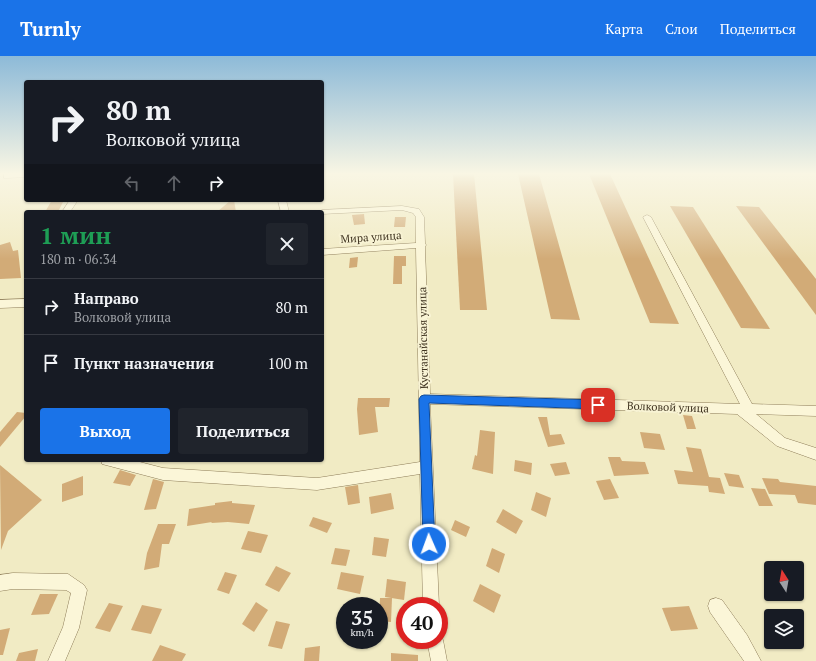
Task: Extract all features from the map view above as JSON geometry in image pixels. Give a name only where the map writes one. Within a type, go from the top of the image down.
[{"type":"street","name":"Кустанайская улица","points":[[324,212],[402,208],[412,209],[418,213],[420,217],[422,245],[424,399],[431,597]]},
{"type":"street","points":[[647,217],[744,409],[781,442],[816,454]]},
{"type":"street","name":"Мира улица","points":[[324,252],[422,245]]},
{"type":"street","points":[[0,304],[24,303]]},
{"type":"street","name":"Волковой улица","points":[[424,399],[816,411]]},
{"type":"street","points":[[115,462],[163,474],[317,484],[426,467]]},
{"type":"street","points":[[0,583],[13,581],[68,582],[80,590],[71,628],[56,661]]},
{"type":"street","points":[[716,606],[741,641],[753,661]]},
{"type":"street","points":[[437,649],[439,661]]},
{"type":"building","points":[[51,202],[63,202],[59,210],[46,210]]},
{"type":"building","points":[[228,202],[234,202],[236,210],[219,210]]},
{"type":"building","points":[[454,202],[477,202],[487,310],[460,310]]},
{"type":"building","points":[[524,202],[547,202],[580,320],[551,319]]},
{"type":"building","points":[[601,202],[623,202],[679,324],[650,323]]},
{"type":"building","points":[[670,206],[693,207],[770,329],[741,328]]},
{"type":"building","points":[[736,206],[759,207],[816,279],[816,315]]},
{"type":"building","points":[[364,214],[365,224],[354,225],[352,215]]},
{"type":"building","points":[[395,217],[406,217],[405,227],[394,227]]},
{"type":"building","points":[[10,242],[13,251],[18,250],[21,278],[0,279],[0,245]]},
{"type":"building","points":[[394,256],[406,256],[406,266],[402,266],[402,284],[393,284]]},
{"type":"building","points":[[358,257],[357,267],[349,268],[350,258]]},
{"type":"building","points":[[358,398],[390,398],[389,407],[375,407],[378,432],[359,435],[357,409]]},
{"type":"building","points":[[17,412],[24,413],[24,418],[0,447],[0,432]]},
{"type":"building","points":[[683,415],[692,416],[696,429],[687,429]]},
{"type":"building","points":[[538,417],[547,417],[550,435],[561,434],[565,444],[548,447]]},
{"type":"building","points":[[480,430],[495,432],[493,474],[472,469],[475,455],[477,456]]},
{"type":"building","points":[[640,432],[660,434],[665,450],[644,448]]},
{"type":"building","points":[[686,447],[701,449],[709,477],[720,478],[725,494],[709,492],[708,486],[678,484],[674,470],[693,472]]},
{"type":"building","points":[[608,457],[620,457],[622,461],[645,462],[649,474],[614,476]]},
{"type":"building","points":[[515,460],[532,463],[531,475],[514,471]]},
{"type":"building","points":[[566,462],[570,474],[555,476],[550,464]]},
{"type":"building","points":[[0,465],[42,500],[8,531],[1,550]]},
{"type":"building","points":[[120,470],[136,475],[130,486],[113,483]]},
{"type":"building","points":[[724,473],[739,475],[744,488],[729,486]]},
{"type":"building","points":[[83,476],[83,495],[62,502],[62,484]]},
{"type":"building","points":[[762,478],[778,479],[780,482],[816,486],[816,505],[798,503],[795,495],[769,494]]},
{"type":"building","points":[[153,479],[164,482],[156,509],[144,510]]},
{"type":"building","points":[[610,479],[619,498],[604,500],[596,481]]},
{"type":"building","points":[[358,485],[360,503],[348,505],[345,487]]},
{"type":"building","points":[[751,488],[765,489],[773,506],[759,506]]},
{"type":"building","points":[[536,492],[551,498],[546,517],[531,510]]},
{"type":"building","points":[[391,493],[394,509],[371,514],[369,497]]},
{"type":"building","points":[[232,501],[232,503],[255,505],[249,524],[228,522],[211,523],[212,522],[187,526],[189,509]]},
{"type":"building","points":[[503,509],[523,521],[516,534],[496,522]]},
{"type":"building","points":[[313,517],[332,523],[327,533],[309,526]]},
{"type":"building","points":[[455,520],[470,527],[466,537],[451,530]]},
{"type":"building","points":[[158,524],[176,524],[169,544],[162,544],[159,567],[144,570],[147,553]]},
{"type":"building","points":[[248,531],[268,535],[261,553],[241,549]]},
{"type":"building","points":[[374,537],[389,539],[386,557],[372,555]]},
{"type":"building","points":[[335,548],[350,550],[346,566],[331,564]]},
{"type":"building","points":[[492,548],[505,554],[499,573],[486,566]]},
{"type":"building","points":[[276,566],[291,573],[279,592],[265,585]]},
{"type":"building","points":[[225,572],[237,575],[229,594],[217,590]]},
{"type":"building","points":[[341,572],[364,576],[360,594],[337,589]]},
{"type":"building","points":[[387,579],[406,582],[404,597],[396,597],[396,599],[385,597]]},
{"type":"building","points":[[480,584],[501,595],[494,613],[473,601]]},
{"type":"building","points":[[40,594],[58,594],[49,614],[31,615]]},
{"type":"building","points":[[388,598],[392,598],[391,622],[388,622]]},
{"type":"building","points":[[256,602],[268,610],[254,632],[242,624]]},
{"type":"building","points":[[109,603],[123,606],[110,632],[95,628]]},
{"type":"building","points":[[142,605],[162,609],[151,634],[131,630]]},
{"type":"building","points":[[689,606],[698,629],[671,631],[662,608]]},
{"type":"building","points":[[276,621],[290,624],[282,649],[268,646]]},
{"type":"building","points":[[10,628],[3,655],[0,655],[0,630]]},
{"type":"building","points":[[160,645],[186,654],[182,661],[152,661]]},
{"type":"building","points":[[320,646],[319,661],[304,661],[305,648]]},
{"type":"building","points":[[38,649],[35,661],[16,661],[19,653]]},
{"type":"building","points":[[391,653],[418,655],[418,661],[391,661]]},
{"type":"route","points":[[429,544],[424,399],[598,405]]}]
